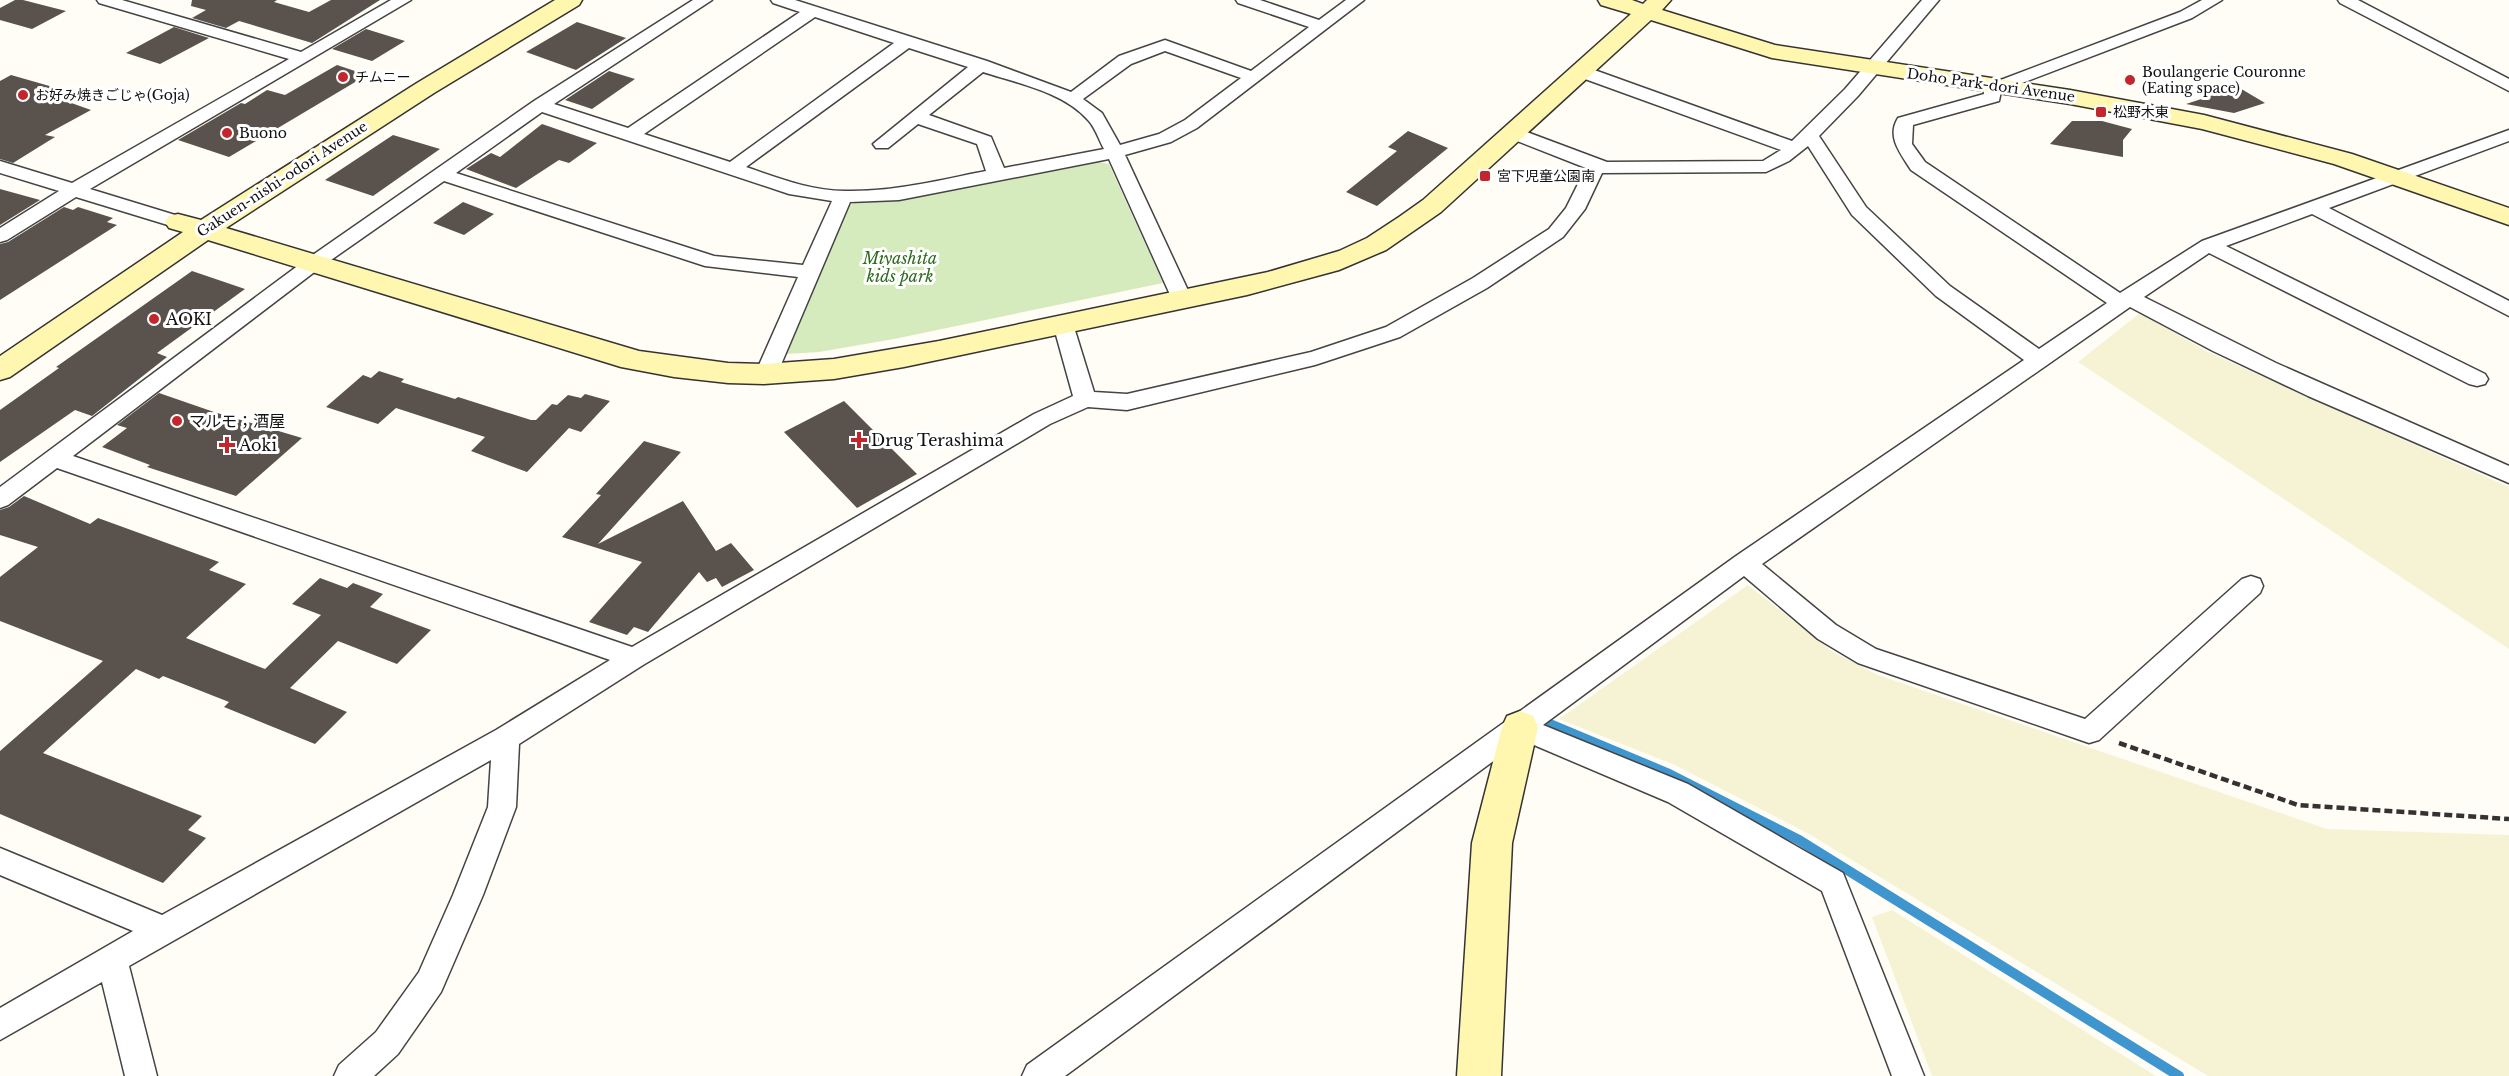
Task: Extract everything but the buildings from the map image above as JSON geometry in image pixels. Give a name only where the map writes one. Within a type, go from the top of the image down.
[{"type":"street","points":[[105,0],[301,57]]},
{"type":"street","points":[[0,236],[301,57],[403,0]]},
{"type":"street","name":"Gakuen-nishi-odori Avenue","points":[[0,370],[191,226],[351,110],[536,0]]},
{"type":"street","name":"Gakuen-nishi-odori Avenue","points":[[0,342],[571,0]]},
{"type":"street","points":[[0,499],[314,263],[540,105],[704,0]]},
{"type":"street","points":[[778,0],[981,65],[1043,86],[1072,99],[1096,117],[1115,152],[1182,299]]},
{"type":"street","points":[[1244,0],[1322,26]]},
{"type":"street","points":[[540,105],[796,189],[843,197],[899,194],[1115,152],[1166,138],[1181,130],[1356,0]]},
{"type":"street","name":"Doho Park-dori Avenue","points":[[1609,0],[1653,6],[1772,51],[2133,107],[2204,122],[2343,159],[2509,216]]},
{"type":"street","points":[[1513,133],[1596,166],[1607,168],[1766,166],[1776,163],[1809,135],[1873,67],[1931,0]]},
{"type":"street","points":[[2214,0],[2186,15],[1997,86],[1993,97],[1904,122],[1903,144],[1918,166],[2124,299],[2325,395],[2509,475]]},
{"type":"street","points":[[2346,0],[2509,86]]},
{"type":"street","points":[[0,167],[621,357],[691,372],[766,374],[808,372],[879,362],[1182,299],[1307,271],[1369,248],[1432,206],[1653,6]]},
{"type":"street","points":[[630,135],[813,11]]},
{"type":"street","points":[[733,168],[906,42]]},
{"type":"street","points":[[1072,99],[1125,60],[1165,45],[1253,77]]},
{"type":"street","points":[[882,144],[981,65]]},
{"type":"street","points":[[1580,71],[1794,148]]},
{"type":"street","points":[[916,117],[986,141],[997,175]]},
{"type":"street","points":[[1809,135],[1859,211],[1943,291],[2039,360]]},
{"type":"street","points":[[1038,1076],[1745,563],[2124,299],[2209,244],[2509,135]]},
{"type":"street","points":[[0,1024],[111,959],[506,738],[634,658],[1042,419],[1085,399],[1127,402],[1315,358],[1393,332],[1480,283],[1556,233],[1575,208],[1596,166]]},
{"type":"street","points":[[441,174],[712,262],[810,272]]},
{"type":"street","points":[[766,374],[843,197]]},
{"type":"street","points":[[2311,206],[2509,309]]},
{"type":"street","points":[[2209,244],[2477,380]]},
{"type":"street","points":[[1063,324],[1085,399]]},
{"type":"street","points":[[53,458],[634,658]]},
{"type":"street","points":[[1745,563],[1827,632],[1867,656],[2089,732],[2251,586]]},
{"type":"street","points":[[1479,1076],[1492,843],[1520,727]]},
{"type":"street","points":[[1520,727],[1678,793],[1833,882],[1908,1076]]},
{"type":"street","points":[[350,1076],[387,1043],[430,982],[468,895],[502,807],[506,738]]},
{"type":"street","points":[[0,861],[163,930]]},
{"type":"street","points":[[111,959],[141,1076]]},
{"type":"path","points":[[2089,732],[2298,805],[2509,819]]},
{"type":"shaded area","points":[[2140,313],[2206,351],[2509,487],[2509,649],[2078,362]]},
{"type":"shaded area","points":[[1748,585],[1833,652],[1878,675],[2327,829],[2509,835],[2509,1076],[2208,1076],[1809,834],[1675,765],[1559,719]]},
{"type":"shaded area","points":[[1892,910],[2156,1076],[1932,1076],[1872,917]]},
{"type":"green space","name":"Miyashita kids park","points":[[1099,162],[1109,164],[1163,283],[894,339],[819,352],[786,354],[848,206],[860,201],[912,197]]},
{"type":"waterway","points":[[1550,724],[1667,773],[1799,840],[2179,1076]]},
{"type":"place","name":"チムニー","points":[[343,77]]},
{"type":"place","name":"Boulangerie Couronne (Eating space)","points":[[2130,80]]},
{"type":"place","name":"お好み焼きごじゃ(Goja)","points":[[23,95]]},
{"type":"place","name":"松野木東","points":[[2101,112]]},
{"type":"place","name":"Buono","points":[[227,133]]},
{"type":"place","name":"宮下児童公園南","points":[[1485,176]]},
{"type":"place","name":"AOKI","points":[[154,319]]},
{"type":"place","name":"マルモ；酒屋","points":[[177,421]]},
{"type":"place","name":"Drug Terashima","points":[[859,440]]},
{"type":"place","name":"Aoki","points":[[227,445]]}]
